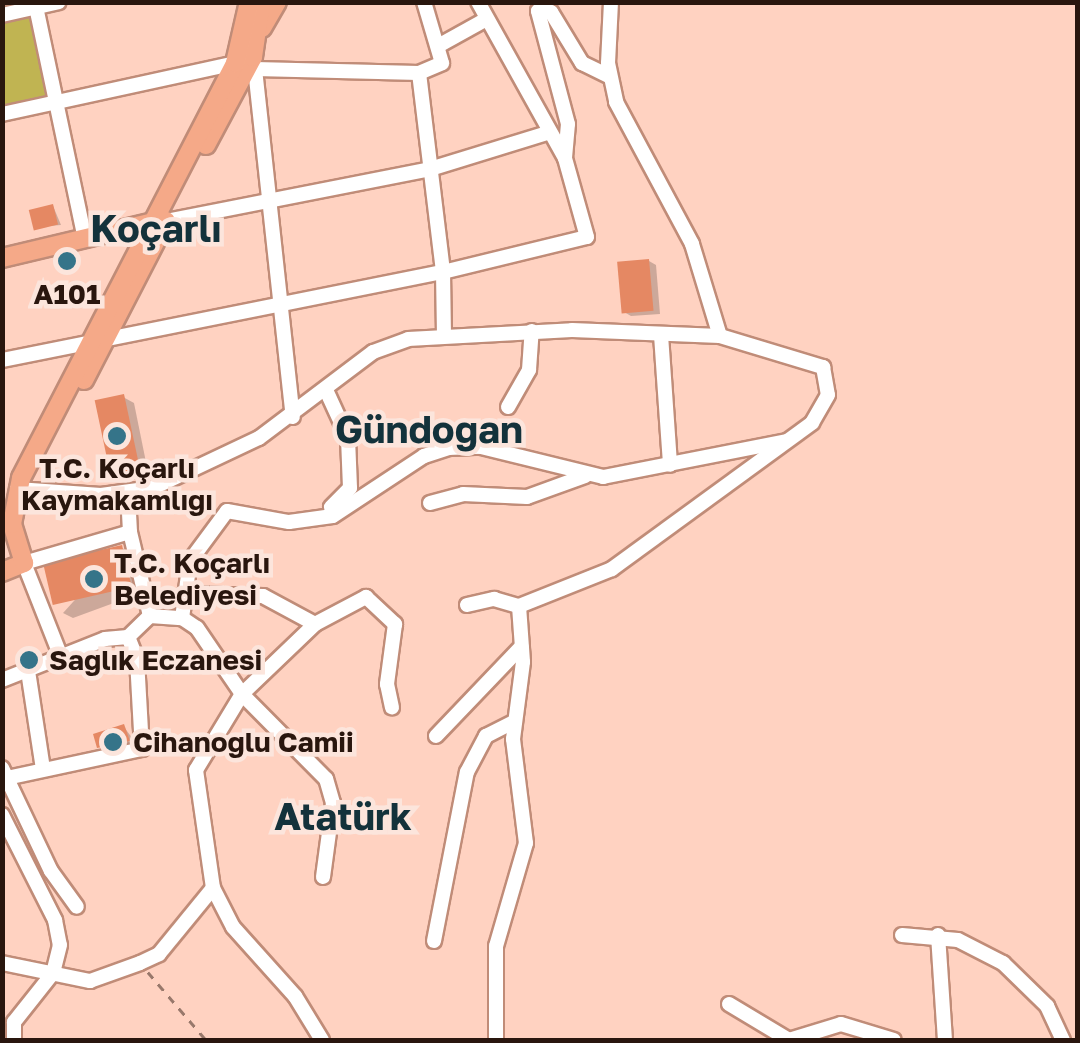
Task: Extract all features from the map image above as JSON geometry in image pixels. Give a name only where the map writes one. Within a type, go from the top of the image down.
[{"type":"main road","points":[[249,2],[253,34]]},
{"type":"main road","points":[[2,572],[23,556],[14,538],[15,494],[246,66],[262,2]]},
{"type":"main road","points":[[253,34],[277,2]]},
{"type":"main road","points":[[2,258],[156,228]]},
{"type":"street","points":[[2,15],[59,2]]},
{"type":"street","points":[[2,114],[246,66],[419,73],[442,63],[424,2]]},
{"type":"street","points":[[2,360],[444,272],[587,237],[565,158],[547,133],[478,2]]},
{"type":"street","points":[[611,2],[609,76],[626,127],[692,244],[720,336]]},
{"type":"street","points":[[35,5],[84,240]]},
{"type":"street","points":[[565,158],[568,124],[538,12],[551,12],[582,63],[609,76]]},
{"type":"street","points":[[438,46],[485,20]]},
{"type":"street","points":[[246,66],[284,304],[293,417]]},
{"type":"street","points":[[419,73],[427,170],[444,272],[444,336]]},
{"type":"street","points":[[156,228],[427,170],[547,133]]},
{"type":"street","points":[[508,407],[529,370],[532,331]]},
{"type":"street","points":[[15,494],[128,494],[184,476],[293,417],[389,344],[532,331],[720,336],[823,366],[825,406],[788,442],[612,568],[519,606],[494,599],[466,605]]},
{"type":"street","points":[[662,335],[670,465]]},
{"type":"street","points":[[305,522],[339,504],[350,488],[347,428],[326,390]]},
{"type":"street","points":[[430,503],[454,495],[527,496],[585,476],[670,465],[788,442]]},
{"type":"street","points":[[182,618],[190,561],[222,512],[305,522],[333,516],[424,456],[448,448],[481,447],[585,476]]},
{"type":"street","points":[[128,494],[130,532],[150,616]]},
{"type":"street","points":[[60,657],[23,556],[130,532]]},
{"type":"street","points":[[184,594],[263,596],[316,624]]},
{"type":"street","points":[[322,1040],[295,996],[234,927],[214,888],[196,770],[242,694],[316,624],[360,597],[391,615],[396,631],[387,676],[392,707]]},
{"type":"street","points":[[496,1040],[496,946],[526,843],[513,722],[522,646],[519,606]]},
{"type":"street","points":[[2,680],[60,657],[128,637],[150,616],[182,618],[197,628],[242,694],[314,762],[330,786],[323,877]]},
{"type":"street","points":[[77,907],[41,851],[4,775],[142,749],[137,659],[128,637]]},
{"type":"street","points":[[436,736],[522,646]]},
{"type":"street","points":[[28,672],[44,769]]},
{"type":"street","points":[[434,941],[468,772],[486,736],[513,722]]},
{"type":"street","points":[[2,815],[58,928],[53,973],[14,1022],[14,1040]]},
{"type":"street","points":[[23,860],[41,851]]},
{"type":"street","points":[[2,963],[90,980],[140,963],[158,954],[214,888]]},
{"type":"street","points":[[902,935],[938,935],[1020,978],[1047,1006],[1063,1040]]},
{"type":"street","points":[[938,935],[945,1040]]},
{"type":"street","points":[[729,1004],[789,1040],[841,1024],[894,1040]]},
{"type":"path","points":[[140,963],[206,1040]]},
{"type":"shaded area","points":[[36,8],[55,104],[3,114],[3,15]]},
{"type":"building","points":[[53,204],[58,224],[34,230],[29,210]]},
{"type":"building","points":[[649,259],[654,311],[622,314],[617,262]]},
{"type":"building","name":"T.C. Koçarlı Kaymakamlığı","points":[[124,394],[141,472],[111,478],[95,400]]},
{"type":"building","name":"T.C. Koçarlı Belediyesi","points":[[122,545],[132,587],[53,605],[43,563]]},
{"type":"building","name":"Cihanoğlu Camii","points":[[124,724],[130,741],[97,748],[93,734]]},
{"type":"place","name":"A101","points":[[67,261]]},
{"type":"place","name":"T.C. Koçarlı Kaymakamlığı","points":[[117,436]]},
{"type":"place","name":"T.C. Koçarlı Belediyesi","points":[[94,579]]},
{"type":"place","name":"Sağlık Eczanesi","points":[[29,660]]},
{"type":"place","name":"Cihanoğlu Camii","points":[[113,742]]},
{"type":"district","name":"Koçarlı","points":[[156,228]]},
{"type":"district","name":"Gündoğan","points":[[429,429]]},
{"type":"district","name":"Atatürk","points":[[343,816]]}]
